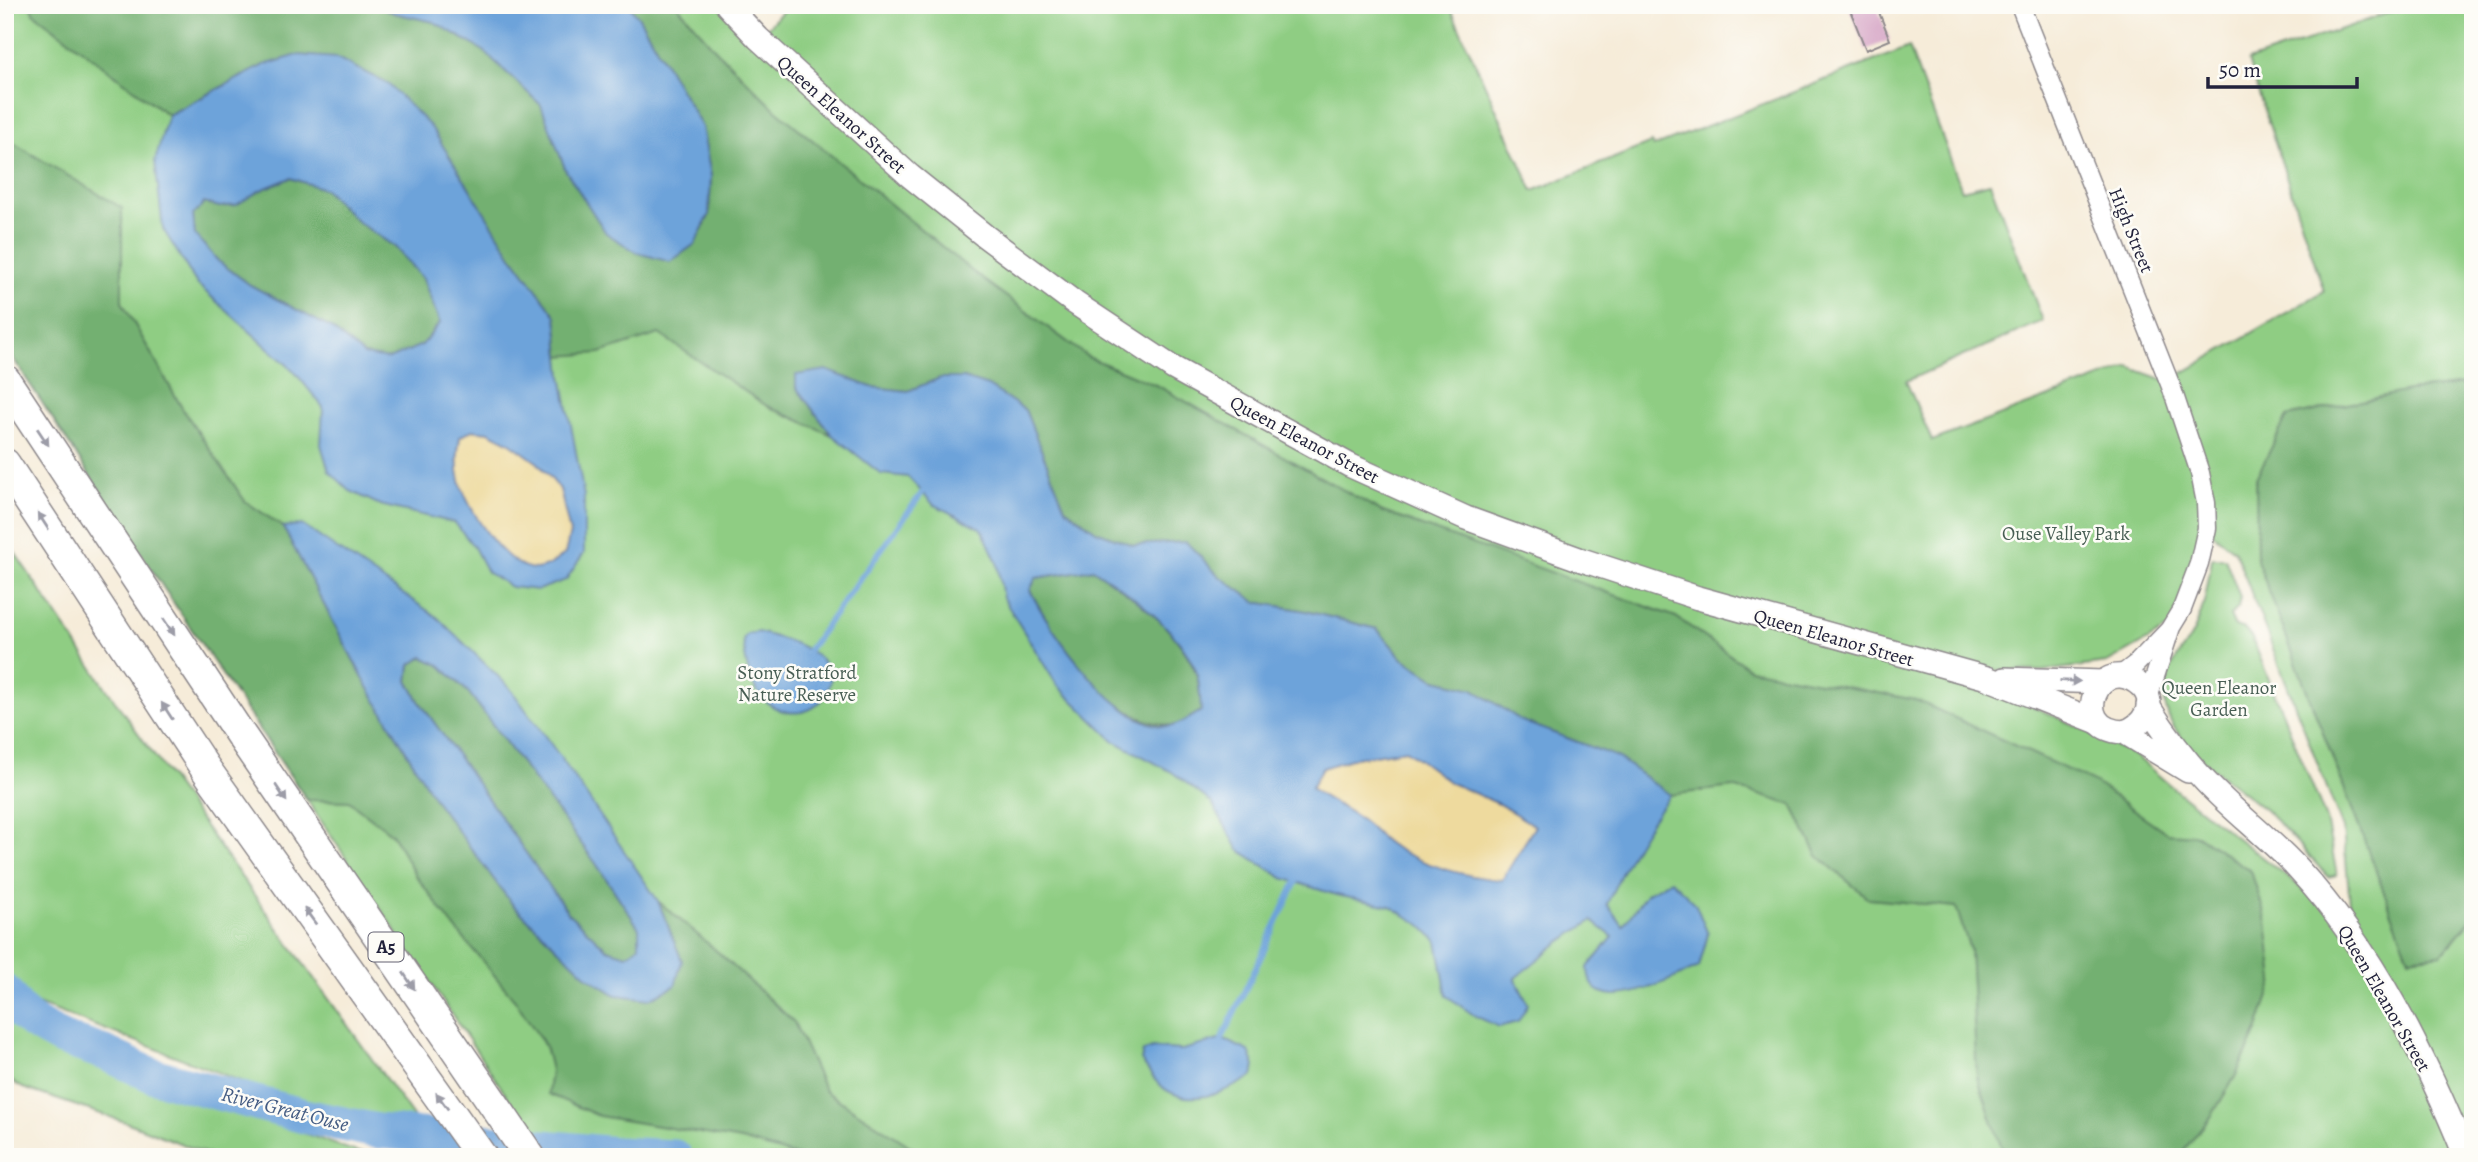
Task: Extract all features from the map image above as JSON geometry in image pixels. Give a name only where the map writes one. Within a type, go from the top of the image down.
[{"type":"highway","name":"A5","points":[[5,380],[242,737],[530,1157]]},
{"type":"highway","name":"A5","points":[[5,464],[205,768],[482,1157]]},
{"type":"street","name":"Queen Eleanor Street","points":[[727,5],[758,38],[910,176],[1025,266],[1173,368],[1338,459],[1466,518],[1579,559],[1698,598],[1987,678],[2098,722]]},
{"type":"street","name":"High Street","points":[[2020,5],[2172,389],[2200,473],[2206,503],[2207,528],[2199,565],[2182,609],[2171,627]]},
{"type":"street","points":[[2171,627],[2141,723],[2124,732],[2115,732],[2098,722],[2092,705],[2093,696],[2111,679],[2137,663],[2171,627]]},
{"type":"street","points":[[2111,679],[2129,677],[2143,687],[2148,702]]},
{"type":"street","name":"Queen Eleanor Street","points":[[1987,678],[2111,679]]},
{"type":"street","name":"Queen Eleanor Street","points":[[2148,702],[2167,737],[2206,782],[2297,868],[2339,917],[2374,970],[2408,1030],[2442,1098],[2466,1157]]},
{"type":"street","name":"Queen Eleanor Street","points":[[2124,732],[2206,782]]},
{"type":"green space","name":"Stony Stratford Nature Reserve","points":[[5,5],[727,5],[758,38],[788,5],[1449,5],[1533,191],[1651,143],[1653,147],[1909,47],[1962,190],[1990,183],[2043,321],[1906,381],[1932,441],[2129,367],[2162,379],[2176,377],[2324,291],[2248,61],[2412,5],[2473,5],[2473,383],[2408,391],[2442,954],[2473,917],[2473,1157],[569,1157],[563,1149],[542,1148],[165,590],[5,346]],"holes":[[[2207,529],[2235,551],[2343,829],[2353,935],[2339,917],[2137,757],[2087,731],[1953,670],[2043,671],[2107,663],[2171,627]]]},
{"type":"green space","points":[[29,5],[378,5],[394,13],[434,22],[484,51],[541,105],[566,171],[695,244],[709,216],[711,176],[702,127],[638,16],[628,5],[677,5],[716,50],[776,110],[973,272],[1088,357],[1158,386],[1383,512],[1676,617],[1750,669],[1916,700],[2094,782],[2167,833],[2197,835],[2251,871],[2267,922],[2274,981],[2257,1031],[2235,1077],[2211,1117],[2178,1157],[2005,1157],[1977,1077],[1970,950],[1956,907],[1869,899],[1818,856],[1792,805],[1733,787],[1670,795],[1617,757],[1522,721],[1473,689],[1436,680],[1402,658],[1377,629],[1306,611],[1256,602],[1219,576],[1186,542],[1133,545],[1096,531],[1064,507],[1025,410],[988,386],[963,378],[940,378],[908,391],[871,387],[826,370],[796,387],[832,435],[767,406],[659,334],[600,353],[560,356],[556,316],[512,256],[264,65],[168,115],[35,14]]},
{"type":"green space","points":[[5,138],[122,208],[122,302],[182,408],[245,501],[283,527],[364,680],[435,800],[513,905],[588,977],[616,995],[682,961],[658,901],[794,1022],[825,1091],[927,1157],[800,1157],[741,1140],[599,1116],[548,1094],[551,1070],[545,1046],[515,1000],[416,876],[392,834],[349,801],[307,800],[5,346]]},
{"type":"green space","points":[[290,178],[324,189],[358,222],[395,247],[423,279],[440,323],[422,345],[389,359],[364,355],[329,327],[250,285],[218,261],[195,235],[193,215],[204,203],[220,207],[235,205]]},
{"type":"green space","points":[[2473,383],[2473,917],[2442,954],[2409,958],[2257,560],[2256,478],[2287,417],[2408,391]]},
{"type":"green space","points":[[5,538],[108,691],[432,1143],[383,1135],[27,1000],[5,979]]},
{"type":"green space","name":"Queen Eleanor Garden","points":[[2212,558],[2225,558],[2240,597],[2238,608],[2230,616],[2235,627],[2243,628],[2252,638],[2326,819],[2337,875],[2328,877],[2266,811],[2196,753],[2180,736],[2169,718],[2164,698],[2167,677],[2198,622]]},
{"type":"green space","points":[[1093,569],[1136,600],[1175,638],[1196,673],[1202,711],[1173,726],[1141,718],[1121,706],[1084,672],[1053,630],[1030,590],[1036,578]]},
{"type":"green space","points":[[423,657],[440,665],[469,693],[595,862],[639,928],[639,946],[627,956],[607,949],[569,914],[419,701],[408,681],[410,665]]},
{"type":"green space","points":[[5,1016],[51,1050],[184,1091],[354,1151],[379,1157],[215,1157],[131,1124],[23,1088],[5,1077]]},
{"type":"sand","points":[[472,430],[489,432],[509,442],[538,463],[560,489],[570,533],[565,554],[551,564],[536,569],[512,559],[489,535],[470,506],[460,481],[457,464],[460,437]]},
{"type":"sand","points":[[1406,750],[1451,783],[1499,804],[1535,826],[1502,881],[1444,869],[1416,859],[1386,842],[1365,823],[1311,788],[1322,768],[1354,758]]},
{"type":"water","points":[[378,5],[628,5],[638,16],[702,127],[711,176],[709,215],[695,244],[670,262],[638,253],[606,233],[566,171],[541,105],[484,51],[434,22],[394,13]]},
{"type":"water","points":[[298,55],[337,58],[388,84],[431,127],[512,256],[556,316],[562,376],[584,496],[584,553],[566,580],[538,590],[511,587],[487,572],[474,547],[455,523],[380,505],[350,491],[329,471],[321,445],[323,407],[294,371],[197,284],[163,229],[155,161],[168,115],[264,65]],"holes":[[[290,178],[324,189],[358,222],[395,247],[423,279],[440,323],[422,345],[389,359],[364,355],[329,327],[250,285],[218,261],[195,235],[193,215],[204,203],[220,207],[236,205],[261,190]],[[472,430],[489,432],[509,442],[538,463],[560,489],[570,533],[565,554],[551,564],[536,569],[512,559],[489,535],[470,506],[460,481],[457,464],[460,437]]]},
{"type":"water","points":[[826,370],[871,387],[908,391],[940,378],[963,378],[988,386],[1025,410],[1065,508],[1096,531],[1133,545],[1186,542],[1219,576],[1256,602],[1306,611],[1377,629],[1402,658],[1436,680],[1473,689],[1522,721],[1617,757],[1670,795],[1635,848],[1607,904],[1623,926],[1647,893],[1671,880],[1695,903],[1708,934],[1699,967],[1653,987],[1617,995],[1602,993],[1592,984],[1588,967],[1613,937],[1592,921],[1557,944],[1515,978],[1528,1004],[1518,1022],[1499,1027],[1475,1016],[1447,996],[1437,941],[1421,925],[1390,906],[1336,895],[1283,878],[1239,850],[1212,803],[1172,772],[1114,741],[1057,685],[1003,598],[997,562],[982,529],[933,504],[908,477],[881,474],[832,435],[796,387],[796,375]],"holes":[[[1093,569],[1137,600],[1176,638],[1197,673],[1201,711],[1172,726],[1152,724],[1131,713],[1110,697],[1070,652],[1039,608],[1030,590],[1036,578]],[[1406,750],[1451,783],[1499,804],[1535,826],[1502,880],[1444,869],[1403,852],[1386,842],[1355,816],[1311,788],[1322,768],[1354,758]]]},
{"type":"water","points":[[302,525],[437,617],[509,687],[561,758],[658,901],[682,961],[675,986],[650,999],[616,995],[588,977],[513,905],[435,800],[364,680],[283,527]],"holes":[[[423,657],[440,665],[469,693],[595,862],[639,928],[639,946],[627,955],[607,949],[569,914],[419,701],[408,681],[410,665]]]},
{"type":"water","points":[[758,632],[806,648],[822,660],[831,679],[825,695],[817,704],[808,710],[786,712],[765,701],[757,691],[749,672],[743,639],[747,634]]},
{"type":"water","points":[[1222,1039],[1249,1051],[1255,1066],[1253,1076],[1217,1093],[1179,1096],[1155,1080],[1141,1060],[1143,1052],[1152,1048],[1182,1050]]},
{"type":"building","points":[[1848,5],[1876,5],[1890,40],[1866,50]]},
{"type":"waterway","points":[[808,651],[922,493]]},
{"type":"waterway","points":[[1222,1039],[1296,882]]},
{"type":"waterway","name":"River Great Ouse","points":[[5,992],[34,1023],[61,1038],[105,1053],[152,1075],[308,1117],[377,1131],[616,1154],[675,1157]]},
{"type":"park label","name":"Ouse Valley Park","points":[[2066,533]]}]
